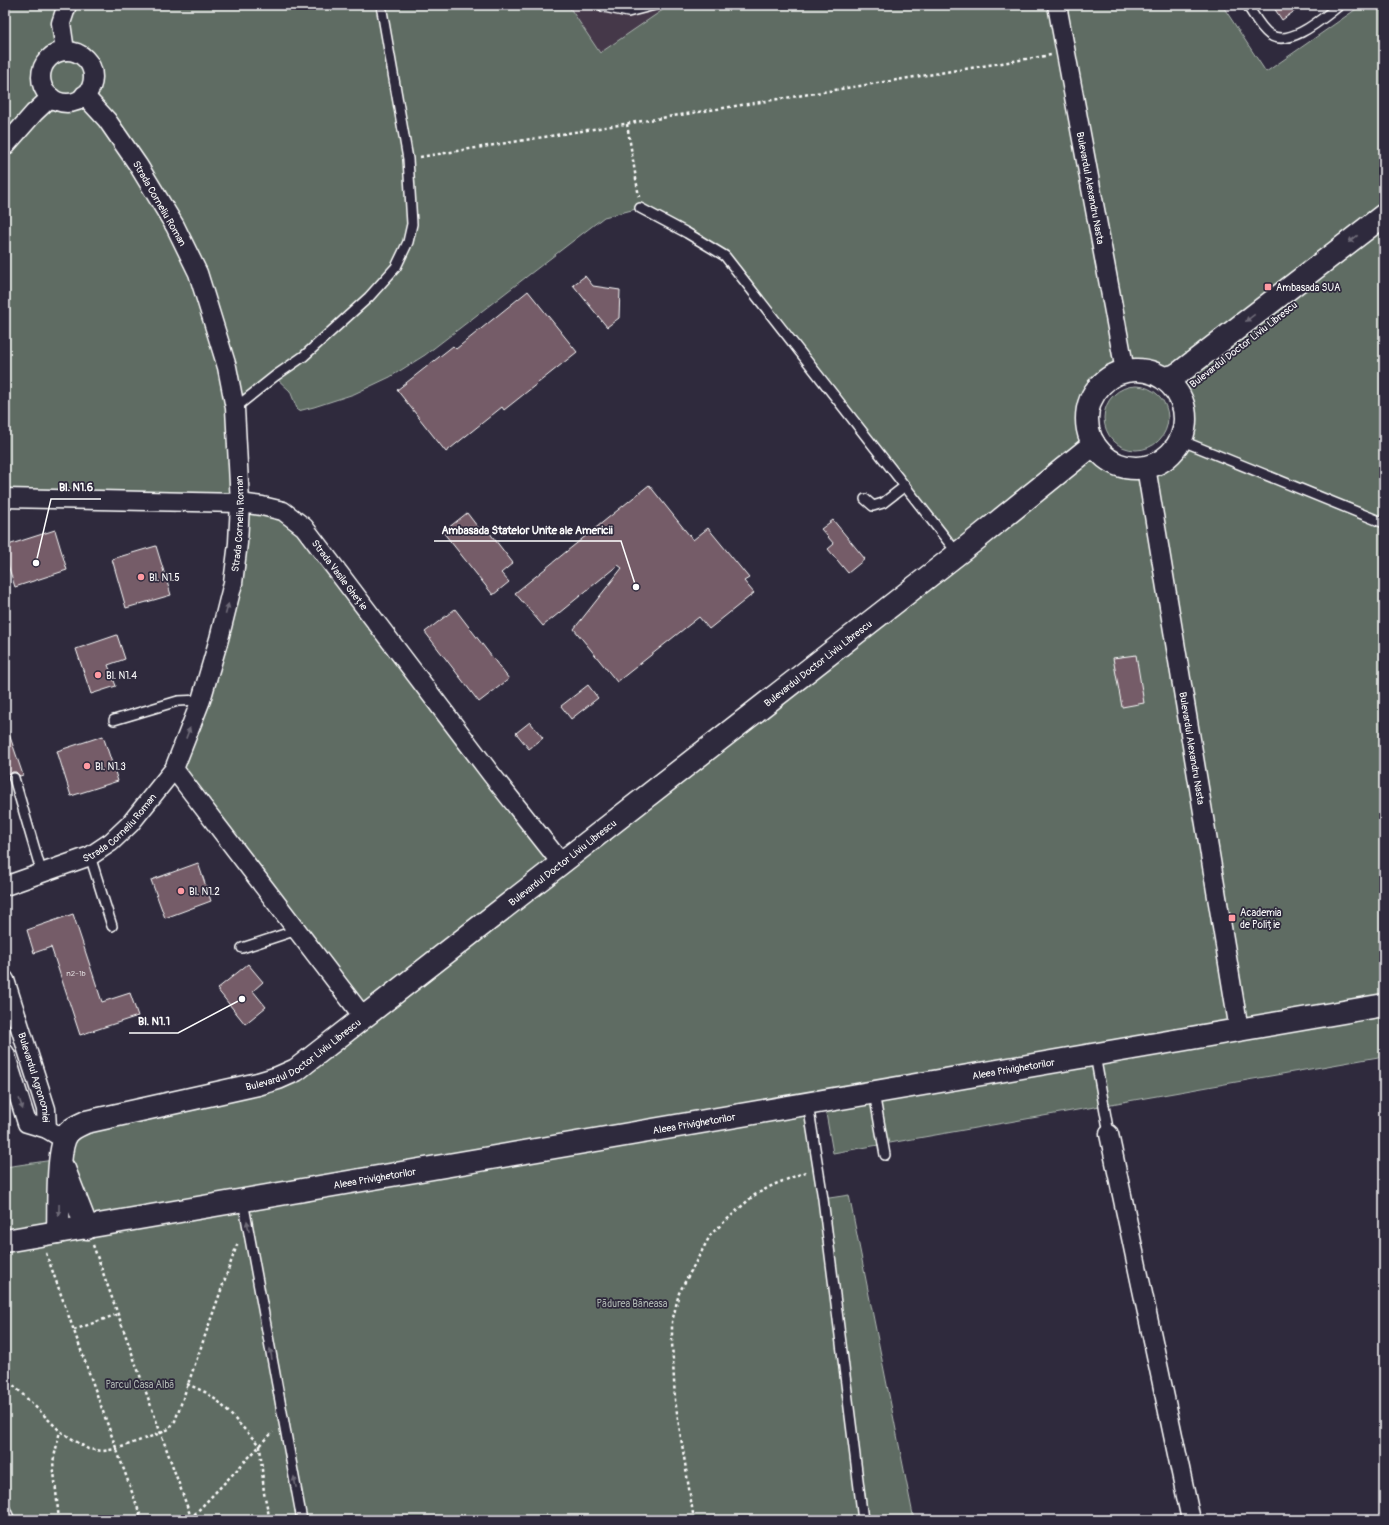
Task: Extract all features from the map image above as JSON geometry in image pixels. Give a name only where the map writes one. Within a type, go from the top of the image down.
[{"type":"street","points":[[65,51],[61,23],[67,5]]},
{"type":"street","name":"Bulevardul Alexandru Nasta","points":[[1057,5],[1125,371]]},
{"type":"street","points":[[65,51],[74,52],[82,56],[90,65],[92,74],[91,86],[84,95],[72,102],[60,102],[51,97],[43,86],[42,72],[44,64],[56,53],[65,51]]},
{"type":"street","name":"Strada Corneliu Roman","points":[[5,886],[90,856],[111,842],[130,824],[174,769],[201,700],[233,583],[240,503],[235,408],[227,367],[198,273],[175,226],[138,165],[107,120],[84,95]]},
{"type":"street","points":[[5,146],[34,113],[51,97]]},
{"type":"street","name":"Bulevardul Doctor Liviu Librescu","points":[[1164,378],[1174,376],[1182,371],[1384,215]]},
{"type":"street","name":"Bulevardul Doctor Liviu Librescu","points":[[1182,400],[1186,389],[1194,381],[1384,234]]},
{"type":"street","points":[[1141,370],[1154,373],[1164,378],[1172,385],[1182,400],[1186,416],[1180,440],[1169,455],[1162,461],[1146,467],[1126,467],[1110,461],[1101,454],[1094,444],[1088,430],[1087,418],[1090,401],[1097,388],[1108,378],[1125,371],[1141,370]]},
{"type":"street","name":"Bulevardul Doctor Liviu Librescu","points":[[57,1142],[74,1127],[86,1122],[258,1084],[278,1078],[296,1070],[958,554],[1094,444]]},
{"type":"street","name":"Bulevardul Alexandru Nasta","points":[[1146,467],[1239,1030]]},
{"type":"street","name":"Strada Vasile Gheție","points":[[5,498],[240,503],[283,511],[304,527],[491,774],[562,864]]},
{"type":"street","points":[[174,769],[364,1018]]},
{"type":"street","name":"Bulevardul Agronomiei","points":[[5,980],[57,1142]]},
{"type":"street","name":"Aleea Privighetorilor","points":[[5,1241],[86,1228],[244,1210],[808,1104],[1384,1005]]},
{"type":"street","name":"Bulevardul Agronomiei","points":[[5,1053],[27,1122],[57,1142]]},
{"type":"street","points":[[1109,1134],[1191,1520]]},
{"type":"street","points":[[57,1142],[86,1228]]},
{"type":"street","points":[[49,1234],[57,1142]]},
{"type":"lane","points":[[235,408],[275,376],[304,356],[369,297],[396,267],[408,242],[412,224],[408,159],[381,5]]},
{"type":"lane","points":[[602,5],[604,7],[628,12],[655,5]]},
{"type":"lane","points":[[1247,5],[1263,28],[1270,35],[1278,38],[1289,38],[1298,35],[1340,5]]},
{"type":"lane","points":[[640,208],[687,233],[725,256],[958,554]]},
{"type":"lane","points":[[1180,440],[1384,523]]},
{"type":"lane","points":[[865,499],[873,506],[883,504],[905,486]]},
{"type":"lane","points":[[114,720],[178,701],[201,700]]},
{"type":"lane","points":[[14,778],[42,874]]},
{"type":"lane","points":[[90,856],[112,926]]},
{"type":"lane","points":[[242,948],[297,930]]},
{"type":"lane","points":[[1095,1055],[1109,1134]]},
{"type":"lane","points":[[874,1093],[885,1155]]},
{"type":"lane","points":[[808,1104],[823,1199],[863,1520]]},
{"type":"lane","points":[[244,1210],[302,1520]]},
{"type":"lane","points":[[5,1509],[10,1520]]},
{"type":"path","points":[[408,159],[1065,53]]},
{"type":"path","points":[[627,124],[640,208]]},
{"type":"path","points":[[694,1520],[674,1400],[672,1322],[679,1293],[711,1234],[742,1205],[753,1196],[773,1185],[817,1167]]},
{"type":"path","points":[[5,1377],[60,1431],[88,1449],[103,1451],[116,1449],[169,1429],[175,1421],[244,1210]]},
{"type":"path","points":[[86,1228],[192,1519]]},
{"type":"path","points":[[49,1234],[74,1330],[142,1520]]},
{"type":"path","points":[[74,1330],[118,1314]]},
{"type":"path","points":[[187,1384],[205,1392],[219,1402],[260,1446],[264,1493],[270,1520]]},
{"type":"path","points":[[184,1520],[192,1519],[284,1420]]},
{"type":"path","points":[[59,1520],[53,1462],[60,1431]]},
{"type":"shaded area","points":[[568,5],[670,5],[600,53]]},
{"type":"green space","points":[[5,5],[379,5],[406,168],[410,208],[408,159],[381,5],[568,5],[600,53],[670,5],[1222,5],[1266,72],[1362,5],[1384,5],[1384,1002],[1269,1024],[1384,1005],[1384,1056],[833,1153],[824,1102],[808,1104],[823,1199],[849,1195],[914,1520],[5,1520],[5,1167],[60,1159],[62,1145],[66,1136],[74,1128],[86,1122],[258,1084],[278,1078],[296,1070],[364,1018],[174,769],[201,700],[233,583],[240,504],[5,498]],"holes":[[[640,208],[687,233],[725,256],[957,554],[562,863],[491,774],[304,527],[283,511],[240,503],[236,408],[275,377],[290,391],[298,411],[354,394],[390,377],[425,355],[604,217]],[[1141,370],[1165,380],[1180,396],[1185,414],[1182,433],[1173,450],[1159,462],[1140,468],[1119,464],[1104,456],[1094,443],[1089,433],[1086,415],[1091,398],[1096,390],[1109,377],[1126,371]]]},
{"type":"green space","points":[[1136,386],[1154,392],[1162,400],[1168,418],[1162,436],[1154,444],[1136,450],[1118,444],[1110,436],[1104,418],[1110,400],[1118,392]]},
{"type":"building","points":[[1272,5],[1303,5],[1282,20]]},
{"type":"building","points":[[585,276],[593,286],[620,290],[619,318],[607,327],[573,285]]},
{"type":"building","points":[[528,291],[577,352],[504,410],[502,407],[446,452],[397,390],[453,346],[456,349]]},
{"type":"building","points":[[649,485],[693,540],[708,528],[749,578],[744,581],[754,593],[709,629],[699,617],[617,682],[574,629],[622,568],[618,565],[543,626],[515,593]]},
{"type":"building","points":[[467,513],[480,530],[485,527],[513,563],[501,573],[509,582],[493,595],[443,532]]},
{"type":"building","points":[[833,520],[865,559],[848,573],[828,549],[834,544],[821,529]]},
{"type":"building","points":[[55,530],[67,570],[15,587],[5,556],[5,546]]},
{"type":"building","name":"Bl. N1.5","points":[[156,546],[171,595],[126,608],[112,559]]},
{"type":"building","points":[[455,609],[509,679],[479,702],[425,632]]},
{"type":"building","name":"Bl. N1.4","points":[[117,635],[125,659],[108,665],[116,686],[91,694],[76,649]]},
{"type":"building","points":[[1136,655],[1144,703],[1122,707],[1113,658]]},
{"type":"building","points":[[588,685],[598,698],[571,719],[561,706]]},
{"type":"building","points":[[530,722],[543,738],[529,749],[516,733]]},
{"type":"building","points":[[5,728],[7,728],[23,775],[20,776],[16,772],[12,772],[8,776],[8,780],[5,781]]},
{"type":"building","name":"Bl. N1.3","points":[[103,736],[118,781],[71,796],[57,751]]},
{"type":"building","name":"Bl. N1.2","points":[[198,863],[211,901],[165,918],[151,880]]},
{"type":"building","points":[[73,914],[102,1002],[130,993],[138,1016],[80,1035],[51,947],[34,953],[27,930]]},
{"type":"building","points":[[248,964],[263,982],[253,991],[266,1007],[245,1024],[217,989]]},
{"type":"place","name":"Ambasada SUA","points":[[1268,287]]},
{"type":"place","name":"Bl. N1.6","points":[[36,563]]},
{"type":"place","name":"Bl. N1.5","points":[[141,577]]},
{"type":"place","name":"Ambasada Statelor Unite ale Americii","points":[[636,587]]},
{"type":"place","name":"Bl. N1.4","points":[[98,675]]},
{"type":"place","name":"Bl. N1.3","points":[[87,766]]},
{"type":"place","name":"Bl. N1.2","points":[[181,891]]},
{"type":"place","name":"Academia de Poliție","points":[[1232,918]]},
{"type":"place","name":"Bl. N1.1","points":[[242,999]]},
{"type":"park label","name":"Pădurea Băneasa","points":[[632,1303]]},
{"type":"park label","name":"Parcul Casa Albă","points":[[140,1384]]}]
